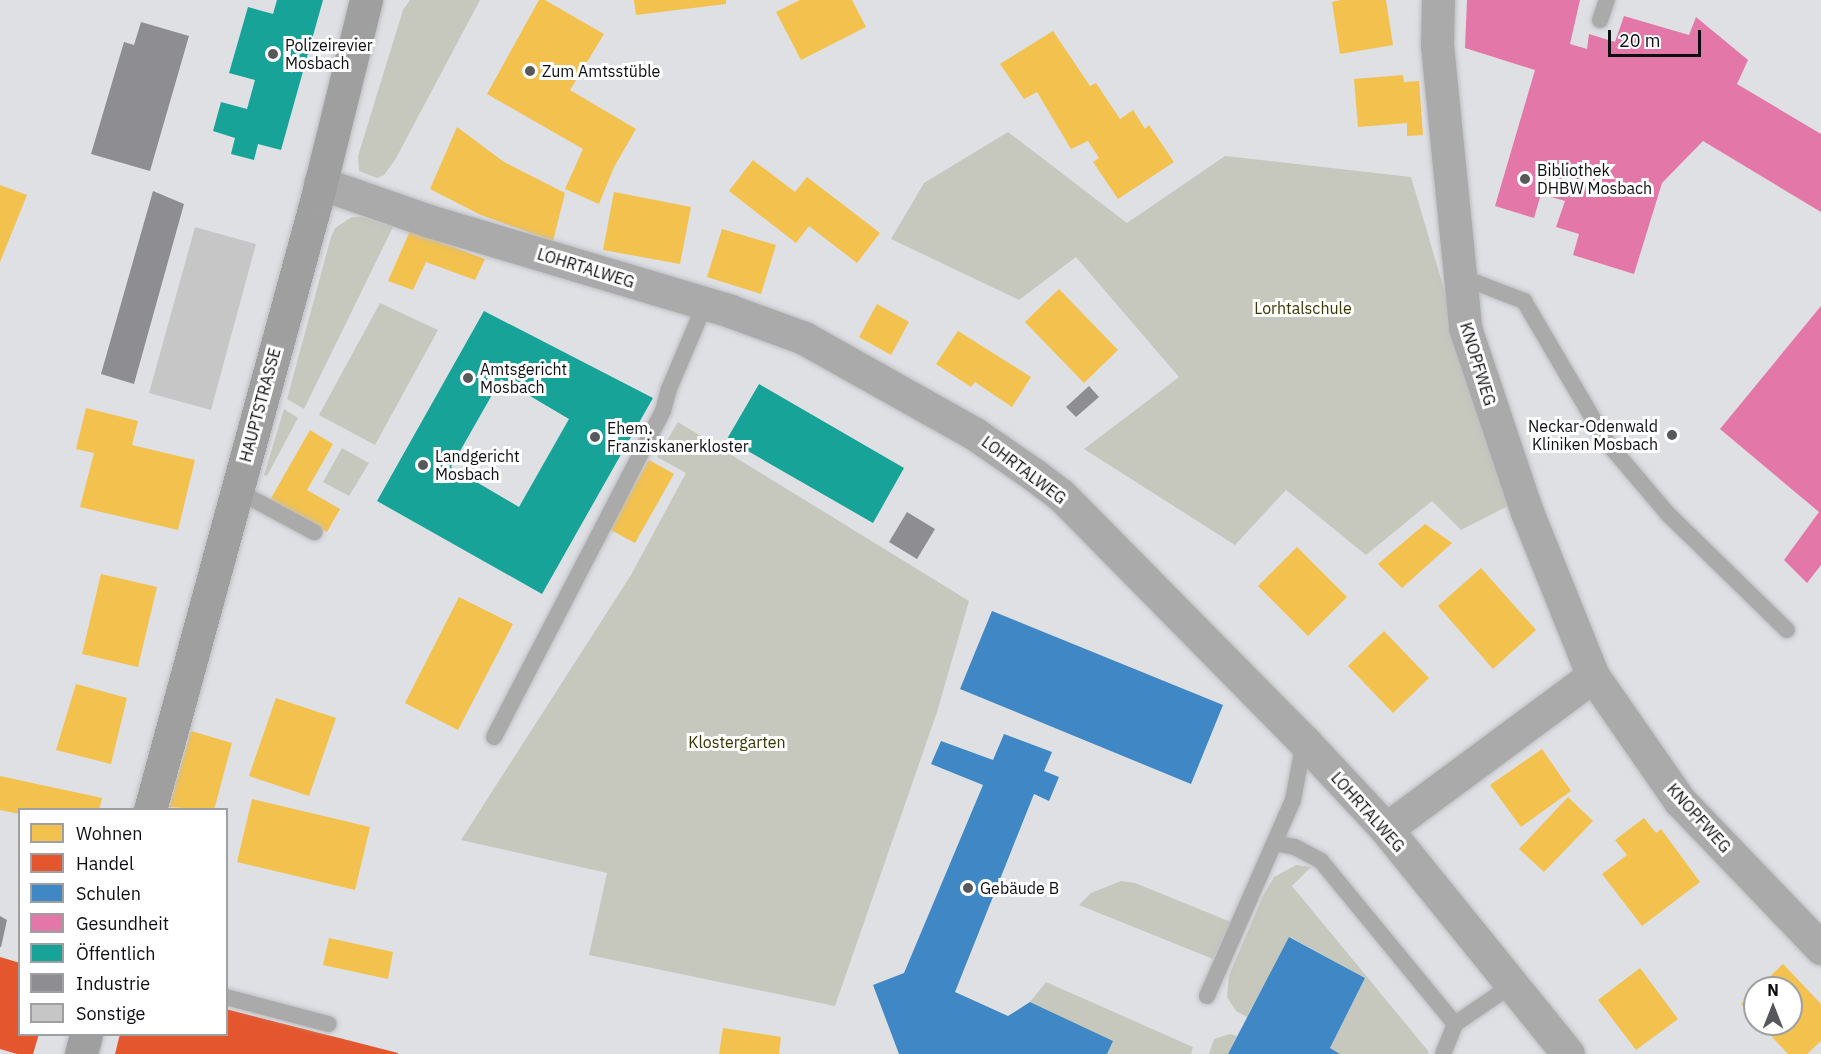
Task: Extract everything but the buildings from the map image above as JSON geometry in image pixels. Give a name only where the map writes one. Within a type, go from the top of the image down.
[{"type":"street","name":"HAUPTSTRASSE","points":[[151,808],[320,183],[366,0]]},
{"type":"street","name":"KNOPFWEG","points":[[1438,0],[1437,45],[1465,328],[1527,512],[1593,676],[1680,801],[1821,948]]},
{"type":"street","name":"LOHRTALWEG","points":[[320,183],[429,221],[705,304],[804,338],[975,434],[1061,495],[1304,741],[1386,829],[1568,1054]]},
{"type":"street","points":[[1386,829],[1593,676]]},
{"type":"street","points":[[81,1054],[86,1036]]},
{"type":"lane","points":[[1600,20],[1607,0]]},
{"type":"lane","points":[[1459,276],[1524,301],[1606,441],[1668,514],[1787,630]]},
{"type":"lane","points":[[494,737],[663,411],[669,389],[705,304]]},
{"type":"lane","points":[[236,490],[314,532]]},
{"type":"lane","points":[[1207,996],[1293,800],[1304,741]]},
{"type":"lane","points":[[1274,843],[1295,848],[1321,861],[1455,1024]]},
{"type":"lane","points":[[1443,1054],[1455,1024],[1512,986]]},
{"type":"lane","points":[[228,999],[327,1024]]},
{"type":"green space","points":[[410,0],[480,0],[395,160],[384,175],[377,178],[359,171],[358,156],[403,10]]},
{"type":"green space","name":"Lorhtalschule","points":[[1008,132],[1127,223],[1225,156],[1411,177],[1508,506],[1461,530],[1432,501],[1366,555],[1286,490],[1235,545],[1084,449],[1179,377],[1076,257],[1019,300],[891,239],[924,183]]},
{"type":"green space","points":[[352,217],[362,217],[393,227],[304,409],[287,399],[331,237],[335,228]]},
{"type":"green space","points":[[380,303],[438,330],[375,445],[319,415]]},
{"type":"green space","points":[[284,409],[298,418],[267,476],[264,475]]},
{"type":"green space","name":"Klostergarten","points":[[678,422],[969,601],[937,712],[835,1006],[589,955],[607,873],[461,840],[631,575],[686,473],[657,457]]},
{"type":"green space","points":[[342,448],[369,463],[349,496],[323,482]]},
{"type":"green space","points":[[1296,865],[1311,867],[1292,886],[1429,1052],[1428,1054],[1340,1054],[1330,1048],[1365,978],[1290,937],[1247,1017],[1236,1011],[1227,997],[1229,975],[1264,894],[1274,877]]},
{"type":"green space","points":[[1121,881],[1135,883],[1231,922],[1213,959],[1079,905],[1091,893]]},
{"type":"green space","points":[[1046,982],[1193,1047],[1191,1054],[1107,1054],[1112,1041],[1030,1002]]},
{"type":"green space","points":[[1230,1034],[1237,1036],[1228,1054],[1209,1054],[1214,1039]]},
{"type":"place","name":"Polizeirevier Mosbach","points":[[273,54]]},
{"type":"place","name":"Zum Amtsstüble","points":[[530,71]]},
{"type":"place","name":"Bibliothek DHBW Mosbach","points":[[1525,179]]},
{"type":"place","name":"Amtsgericht Mosbach","points":[[468,378]]},
{"type":"place","name":"Neckar-Odenwald Kliniken Mosbach","points":[[1672,435]]},
{"type":"place","name":"Ehem. Franziskanerkloster","points":[[595,437]]},
{"type":"place","name":"Landgericht Mosbach","points":[[423,465]]},
{"type":"place","name":"Gebäude B","points":[[968,888]]}]
